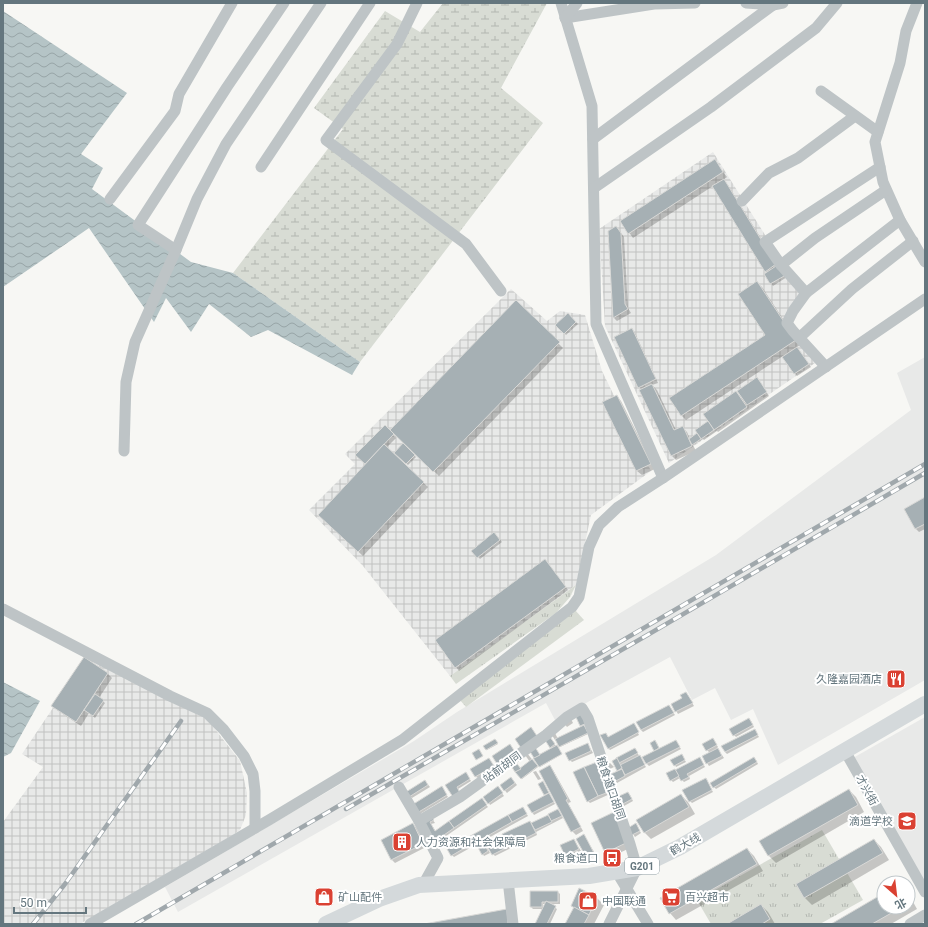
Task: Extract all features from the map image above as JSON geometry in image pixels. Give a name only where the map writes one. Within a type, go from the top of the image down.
[{"type":"highway","name":"鹤大线","points":[[326,924],[379,899],[419,885],[589,876],[637,868],[680,847],[925,704]]},
{"type":"street","points":[[110,199],[175,111],[179,94],[232,3]]},
{"type":"street","points":[[176,250],[138,225],[227,87],[284,3]]},
{"type":"street","points":[[124,451],[126,382],[135,342],[197,199],[226,144],[321,3]]},
{"type":"street","points":[[261,167],[370,3]]},
{"type":"street","points":[[417,3],[397,44],[326,140],[466,244],[501,291]]},
{"type":"street","points":[[561,3],[592,106],[596,324],[663,478]]},
{"type":"street","points":[[565,18],[576,3]]},
{"type":"street","points":[[565,18],[660,4],[694,3]]},
{"type":"street","points":[[746,3],[778,4]]},
{"type":"street","points":[[594,188],[711,107],[816,28],[837,3]]},
{"type":"street","points":[[917,3],[906,31],[900,63],[875,142],[886,190],[900,220],[925,262]]},
{"type":"street","points":[[593,139],[778,4]]},
{"type":"street","points":[[821,91],[878,132]]},
{"type":"street","points":[[742,201],[769,173],[798,158],[855,116]]},
{"type":"street","points":[[806,293],[781,265],[765,242],[880,167]]},
{"type":"street","points":[[781,265],[815,238],[886,190]]},
{"type":"street","points":[[826,367],[792,331],[788,323],[793,311],[806,293],[900,220]]},
{"type":"street","points":[[799,338],[852,289],[912,241]]},
{"type":"street","points":[[90,924],[402,740],[572,607],[579,597],[590,547],[599,525],[618,507],[663,478],[925,299]]},
{"type":"street","points":[[3,609],[170,696],[207,713],[224,730],[244,756],[253,774],[255,791],[255,828]]},
{"type":"street","name":"站前胡同","points":[[419,821],[460,797],[546,735],[566,717],[582,708]]},
{"type":"street","name":"粮食道口胡同","points":[[582,708],[588,718],[637,868]]},
{"type":"street","name":"才兴街","points":[[845,751],[925,892]]},
{"type":"street","points":[[399,787],[438,858],[423,885]]},
{"type":"street","points":[[609,924],[637,868]]},
{"type":"street","points":[[616,871],[648,924]]},
{"type":"street","points":[[508,880],[513,924]]},
{"type":"street","points":[[910,924],[925,915]]},
{"type":"shaded area","points":[[713,152],[801,292],[784,321],[815,363],[669,463],[605,326],[599,229]]},
{"type":"shaded area","points":[[511,289],[547,321],[560,311],[585,315],[602,371],[651,471],[591,515],[576,585],[450,676],[363,566],[309,510],[355,464],[345,454]]},
{"type":"shaded area","points":[[925,357],[925,680],[778,765],[753,709],[731,720],[715,688],[692,700],[670,657],[555,720],[546,703],[178,912],[165,887],[414,741],[457,712],[716,555],[911,410],[897,373]]},
{"type":"shaded area","points":[[87,657],[204,715],[240,761],[247,793],[246,815],[240,830],[233,835],[80,924],[3,924],[3,822],[43,767],[22,754]]},
{"type":"shaded area","name":"滴道学校","points":[[925,717],[925,885],[853,758]]},
{"type":"green space","points":[[443,3],[547,3],[501,88],[543,123],[360,362],[233,273],[343,129],[314,108],[385,11],[420,32]]},
{"type":"green space","points":[[576,585],[570,597],[556,613],[456,684],[450,676]]},
{"type":"green space","points":[[575,610],[584,620],[466,707],[459,699]]},
{"type":"green space","points":[[822,830],[863,900],[820,924],[711,924],[697,900]]},
{"type":"water","points":[[3,11],[127,93],[81,154],[103,168],[92,189],[191,262],[233,273],[360,362],[352,375],[268,330],[251,337],[209,304],[191,332],[166,298],[154,322],[89,228],[3,287]]},
{"type":"water","points":[[3,682],[40,701],[11,753],[3,757]]},
{"type":"building","points":[[715,159],[723,172],[628,234],[620,221]]},
{"type":"building","points":[[724,179],[776,264],[765,272],[712,186]]},
{"type":"building","points":[[616,226],[621,233],[625,304],[628,309],[613,318],[608,231]]},
{"type":"building","points":[[779,264],[786,275],[770,284],[764,274]]},
{"type":"building","points":[[757,281],[796,340],[681,416],[669,398],[765,335],[738,294]]},
{"type":"building","points":[[516,300],[560,342],[433,472],[390,430]]},
{"type":"building","points":[[568,313],[576,322],[564,334],[555,325]]},
{"type":"building","points":[[632,328],[656,379],[638,388],[614,337]]},
{"type":"building","points":[[797,347],[809,364],[794,374],[782,357]]},
{"type":"building","points":[[757,377],[767,392],[747,405],[737,391]]},
{"type":"building","points":[[652,384],[674,430],[683,426],[692,446],[671,456],[639,390]]},
{"type":"building","points":[[736,391],[747,407],[714,430],[703,414]]},
{"type":"building","points":[[617,395],[651,464],[636,471],[602,402]]},
{"type":"building","points":[[708,421],[714,430],[701,439],[695,430]]},
{"type":"building","points":[[385,425],[394,434],[365,464],[355,455]]},
{"type":"building","points":[[697,433],[701,439],[692,445],[689,439]]},
{"type":"building","points":[[403,443],[415,455],[406,464],[394,453]]},
{"type":"building","points":[[384,444],[424,482],[358,552],[318,515]]},
{"type":"building","points":[[925,497],[925,524],[915,529],[904,509]]},
{"type":"building","points":[[494,532],[500,540],[477,558],[471,551]]},
{"type":"building","points":[[545,559],[566,587],[455,668],[435,640]]},
{"type":"building","points":[[84,657],[108,673],[76,722],[51,706]]},
{"type":"building","points":[[686,692],[693,703],[675,712],[671,704],[682,698],[680,695]]},
{"type":"building","points":[[95,694],[104,700],[93,716],[84,710]]},
{"type":"building","points":[[669,705],[674,713],[641,730],[636,722]]},
{"type":"building","points":[[581,711],[587,723],[580,726],[575,715]]},
{"type":"building","points":[[749,718],[753,725],[733,736],[729,729]]},
{"type":"building","points":[[634,723],[639,732],[608,749],[600,735],[606,733],[608,737]]},
{"type":"building","points":[[584,725],[588,733],[559,747],[555,739]]},
{"type":"building","points":[[531,727],[537,736],[521,748],[515,739]]},
{"type":"building","points":[[755,729],[758,735],[725,752],[721,746]]},
{"type":"building","points":[[550,737],[555,744],[550,748],[545,740]]},
{"type":"building","points":[[713,738],[717,745],[706,751],[702,744]]},
{"type":"building","points":[[495,739],[498,743],[486,750],[483,746]]},
{"type":"building","points":[[655,740],[659,748],[654,751],[650,743]]},
{"type":"building","points":[[676,740],[680,747],[646,764],[642,757]]},
{"type":"building","points":[[588,743],[591,751],[569,761],[565,753]]},
{"type":"building","points":[[510,744],[515,752],[497,764],[492,756]]},
{"type":"building","points":[[557,745],[562,754],[539,767],[533,758]]},
{"type":"building","points":[[535,747],[540,755],[534,758],[529,750]]},
{"type":"building","points":[[635,748],[638,753],[619,763],[616,758]]},
{"type":"building","points":[[718,748],[722,756],[706,764],[702,756]]},
{"type":"building","points":[[479,749],[483,756],[476,760],[472,753]]},
{"type":"building","points":[[682,754],[685,760],[674,766],[670,760]]},
{"type":"building","points":[[640,755],[645,765],[625,775],[620,765]]},
{"type":"building","points":[[700,757],[704,765],[687,774],[689,777],[681,781],[675,770]]},
{"type":"building","points":[[754,757],[757,762],[713,788],[710,783]]},
{"type":"building","points":[[489,758],[494,766],[475,777],[470,769]]},
{"type":"building","points":[[617,758],[622,768],[617,771],[612,761]]},
{"type":"building","points":[[532,759],[538,766],[521,779],[515,772]]},
{"type":"building","points":[[515,761],[521,769],[515,772],[510,764]]},
{"type":"building","points":[[597,762],[609,792],[598,796],[584,767]]},
{"type":"building","points":[[550,765],[568,799],[566,800],[581,827],[571,832],[539,771]]},
{"type":"building","points":[[584,767],[598,796],[587,802],[573,772]]},
{"type":"building","points":[[622,769],[625,776],[614,782],[611,774]]},
{"type":"building","points":[[675,769],[679,776],[670,781],[666,773]]},
{"type":"building","points":[[466,772],[470,779],[457,787],[460,793],[453,797],[445,785]]},
{"type":"building","points":[[511,777],[515,783],[504,791],[500,785]]},
{"type":"building","points":[[706,778],[712,790],[689,802],[682,790]]},
{"type":"building","points":[[425,780],[428,785],[409,797],[406,792]]},
{"type":"building","points":[[543,781],[549,793],[544,795],[538,784]]},
{"type":"building","points":[[442,786],[447,795],[417,813],[412,805]]},
{"type":"building","points":[[498,786],[503,793],[488,804],[483,797]]},
{"type":"building","points":[[849,789],[858,805],[768,856],[759,841]]},
{"type":"building","points":[[628,792],[632,799],[621,805],[617,797]]},
{"type":"building","points":[[549,793],[554,802],[532,813],[527,805]]},
{"type":"building","points":[[681,794],[689,807],[644,833],[636,820]]},
{"type":"building","points":[[482,798],[487,805],[454,828],[449,821]]},
{"type":"building","points":[[523,807],[527,814],[512,822],[508,815]]},
{"type":"building","points":[[558,809],[562,816],[551,821],[548,814]]},
{"type":"building","points":[[614,812],[628,842],[605,853],[591,823]]},
{"type":"building","points":[[508,815],[512,822],[482,839],[488,851],[482,855],[475,842],[451,856],[447,849]]},
{"type":"building","points":[[548,815],[552,822],[535,830],[531,823]]},
{"type":"building","points":[[432,818],[434,820],[430,822],[435,831],[449,821],[454,828],[434,842],[423,823]]},
{"type":"building","points":[[530,821],[536,833],[508,847],[502,834]]},
{"type":"building","name":"人力资源和社会保障局","points":[[413,823],[423,844],[391,860],[381,840]]},
{"type":"building","points":[[636,823],[640,831],[632,835],[628,828]]},
{"type":"building","points":[[584,834],[594,853],[586,857],[576,839]]},
{"type":"building","points":[[503,837],[508,847],[492,855],[487,846]]},
{"type":"building","points":[[574,839],[579,849],[565,856],[560,845]]},
{"type":"building","points":[[874,839],[883,853],[804,898],[796,884]]},
{"type":"building","points":[[747,848],[757,864],[669,914],[660,898]]},
{"type":"building","points":[[579,888],[597,897],[589,915],[571,906]]},
{"type":"building","points":[[530,891],[558,891],[558,902],[542,902],[542,907],[530,907]]},
{"type":"building","points":[[876,898],[876,915],[888,915],[872,924],[831,924]]},
{"type":"building","points":[[546,901],[556,906],[547,924],[535,924]]},
{"type":"building","points":[[761,904],[770,919],[762,924],[727,924]]},
{"type":"building","points":[[574,907],[589,915],[584,924],[565,924]]},
{"type":"building","points":[[507,909],[508,924],[424,924]]},
{"type":"railway","points":[[136,924],[925,464]]},
{"type":"railway","points":[[346,809],[925,473]]},
{"type":"railway","points":[[33,924],[65,884],[181,721]]},
{"type":"place","name":"久隆嘉园酒店","points":[[896,679]]},
{"type":"place","name":"滴道学校","points":[[907,821]]},
{"type":"place","name":"人力资源和社会保障局","points":[[402,842]]},
{"type":"place","name":"粮食道口","points":[[612,858]]},
{"type":"place","name":"矿山配件","points":[[324,897]]},
{"type":"place","name":"百兴超市","points":[[671,897]]},
{"type":"place","name":"中国联通","points":[[588,901]]}]
